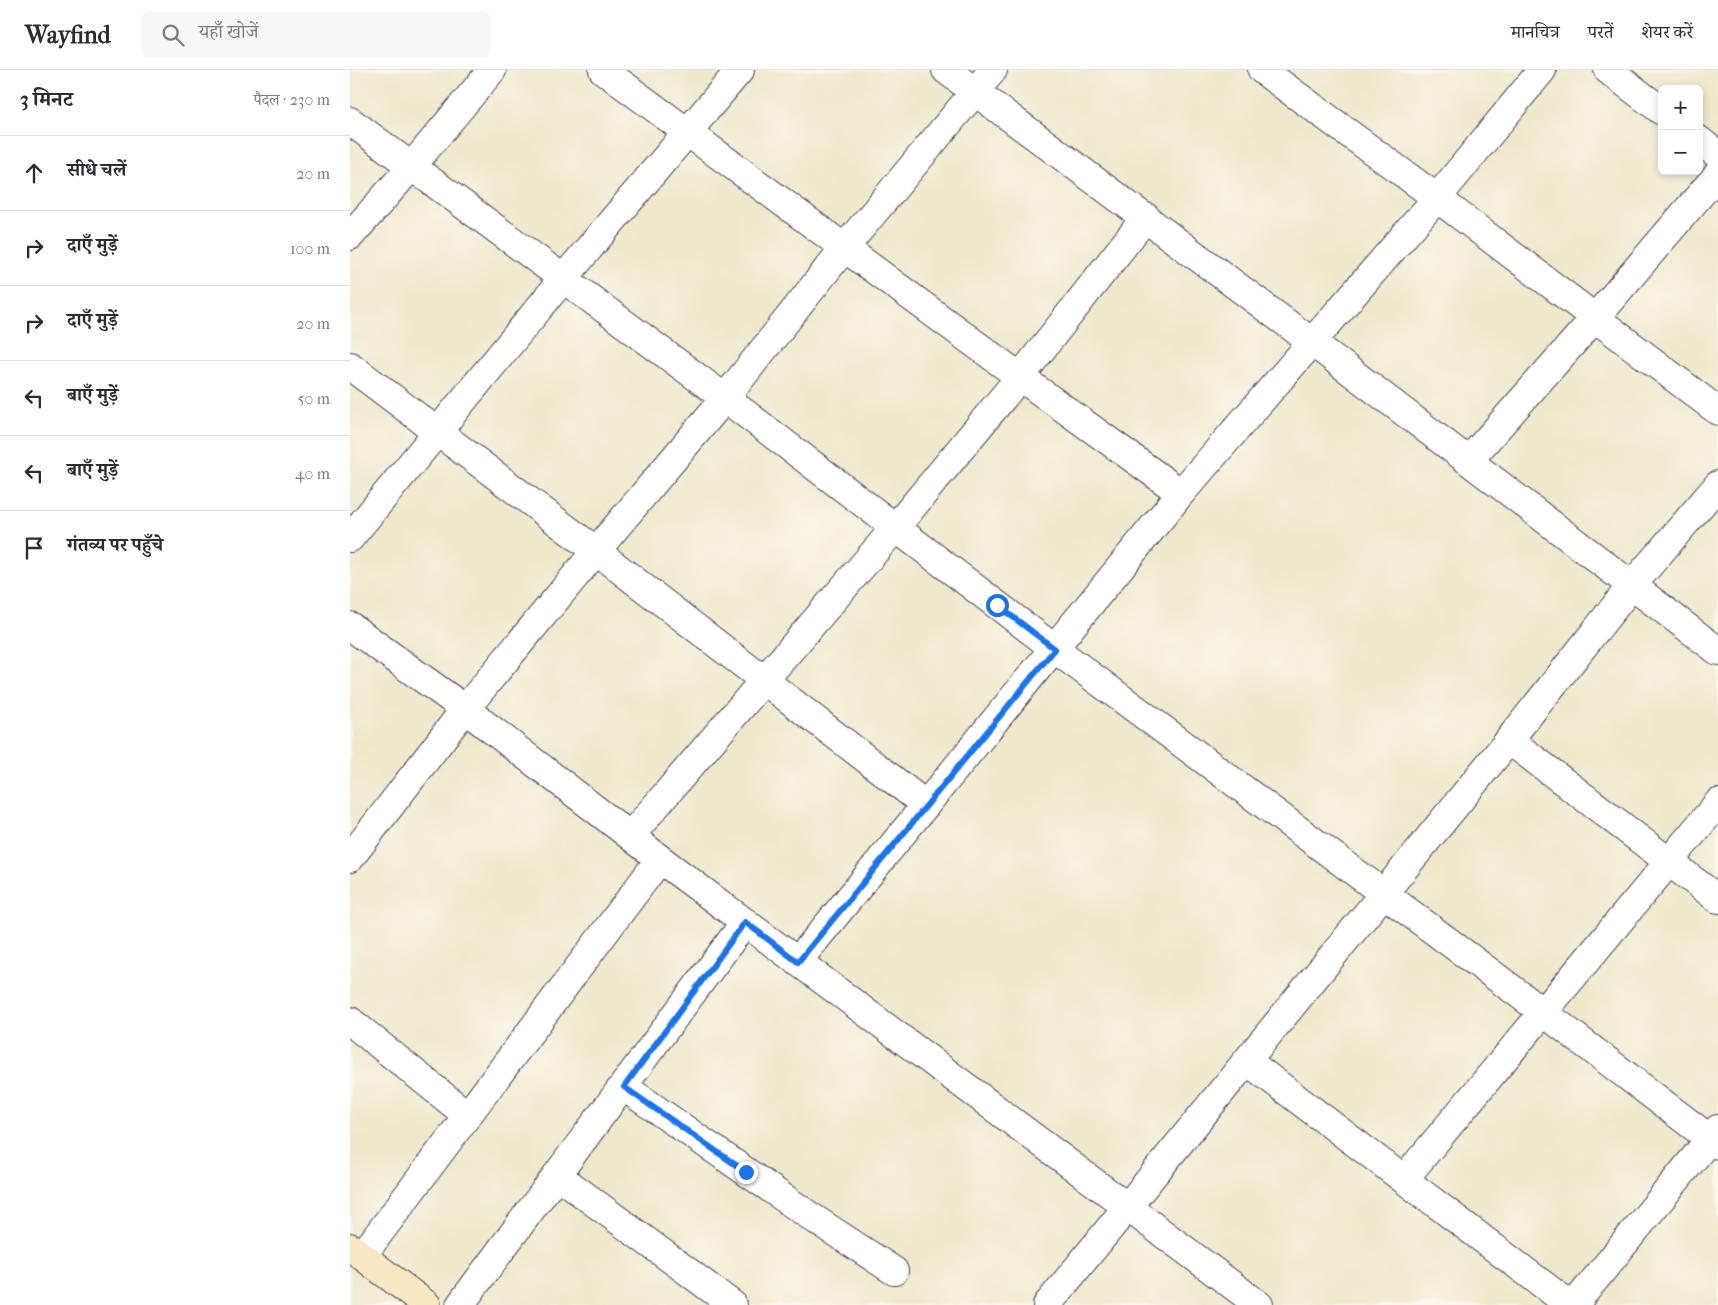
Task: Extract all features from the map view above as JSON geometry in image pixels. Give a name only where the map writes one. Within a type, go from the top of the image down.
[{"type":"street","points":[[350,236],[412,167],[492,70]]},
{"type":"street","points":[[603,70],[1020,377],[1182,493]]},
{"type":"street","points":[[350,538],[563,279],[740,70]]},
{"type":"street","points":[[946,70],[1146,217],[1469,460],[1718,651]]},
{"type":"street","points":[[350,858],[465,710],[725,398],[845,247],[993,70]]},
{"type":"street","points":[[1262,70],[1437,198],[1594,319],[1718,411]]},
{"type":"street","points":[[798,962],[1182,493],[1437,198],[1542,70]]},
{"type":"street","points":[[1608,70],[1658,109]]},
{"type":"street","points":[[350,121],[725,398],[1055,649],[1715,1138],[1572,1305],[1247,1061]]},
{"type":"street","points":[[1703,143],[1718,155]]},
{"type":"street","points":[[1469,460],[1594,319],[1718,174]]},
{"type":"street","points":[[630,836],[895,528],[1020,377],[1146,217]]},
{"type":"street","points":[[350,366],[596,551],[926,805]]},
{"type":"street","points":[[1046,1305],[1509,740],[1632,585],[1718,485]]},
{"type":"street","points":[[350,626],[1260,1305]]},
{"type":"street","points":[[1509,740],[1718,899]]},
{"type":"street","points":[[1404,1179],[1718,803]]},
{"type":"street","points":[[427,1305],[356,1252],[467,1115],[660,859]]},
{"type":"street","points":[[460,1305],[745,922]]},
{"type":"street","points":[[350,1021],[467,1115]]},
{"type":"street","points":[[624,1087],[807,1214],[894,1271]]},
{"type":"street","points":[[558,1175],[733,1305]]},
{"type":"route","points":[[746,1172],[624,1087],[745,922],[798,962],[1055,649],[997,605]]}]
